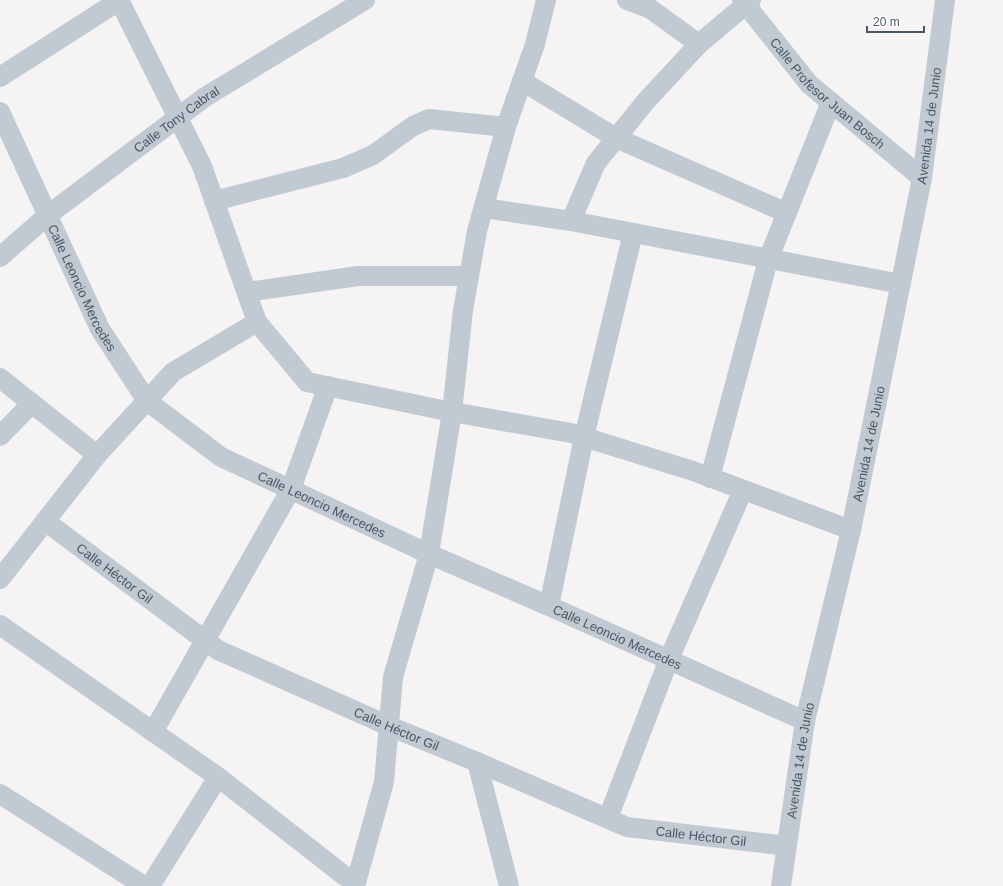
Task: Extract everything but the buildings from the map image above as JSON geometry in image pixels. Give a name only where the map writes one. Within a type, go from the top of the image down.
[{"type":"street","points":[[0,77],[119,0],[202,166],[257,322],[307,382],[452,412],[571,432],[710,478],[850,530]]},
{"type":"street","name":"Calle Tony Cabral","points":[[0,257],[48,215],[205,97],[365,0]]},
{"type":"street","points":[[0,625],[218,777],[355,885],[384,782],[393,677],[429,554],[452,412],[463,310],[477,231],[506,127],[534,44],[546,0]]},
{"type":"street","points":[[626,0],[649,8],[699,44]]},
{"type":"street","name":"Avenida 14 de Junio","points":[[781,886],[805,721],[850,530],[922,178],[945,0]]},
{"type":"street","points":[[571,221],[596,163],[646,101],[699,44],[746,1]]},
{"type":"street","name":"Calle Profesor Juan Bosch","points":[[746,1],[810,84],[922,178]]},
{"type":"street","points":[[522,81],[616,138],[787,213]]},
{"type":"street","points":[[710,478],[768,260],[831,102]]},
{"type":"street","name":"Calle Leoncio Mercedes","points":[[0,112],[100,329],[147,401],[220,457],[429,554],[669,659],[805,721]]},
{"type":"street","points":[[214,201],[343,168],[373,156],[413,126],[429,119],[506,127]]},
{"type":"street","points":[[484,208],[571,221],[768,260],[901,284]]},
{"type":"street","points":[[549,606],[584,437],[633,233]]},
{"type":"street","points":[[246,292],[358,276],[469,276]]},
{"type":"street","points":[[0,579],[97,455],[173,372],[257,322]]},
{"type":"street","points":[[0,378],[97,455]]},
{"type":"street","points":[[153,732],[291,489],[328,386]]},
{"type":"street","points":[[0,436],[32,403]]},
{"type":"street","points":[[608,818],[669,659],[743,490]]},
{"type":"street","name":"Calle Héctor Gil","points":[[45,521],[218,650],[389,726],[627,826],[787,846]]},
{"type":"street","points":[[477,762],[509,886]]},
{"type":"street","points":[[150,886],[218,777]]},
{"type":"street","points":[[0,794],[144,886]]}]
